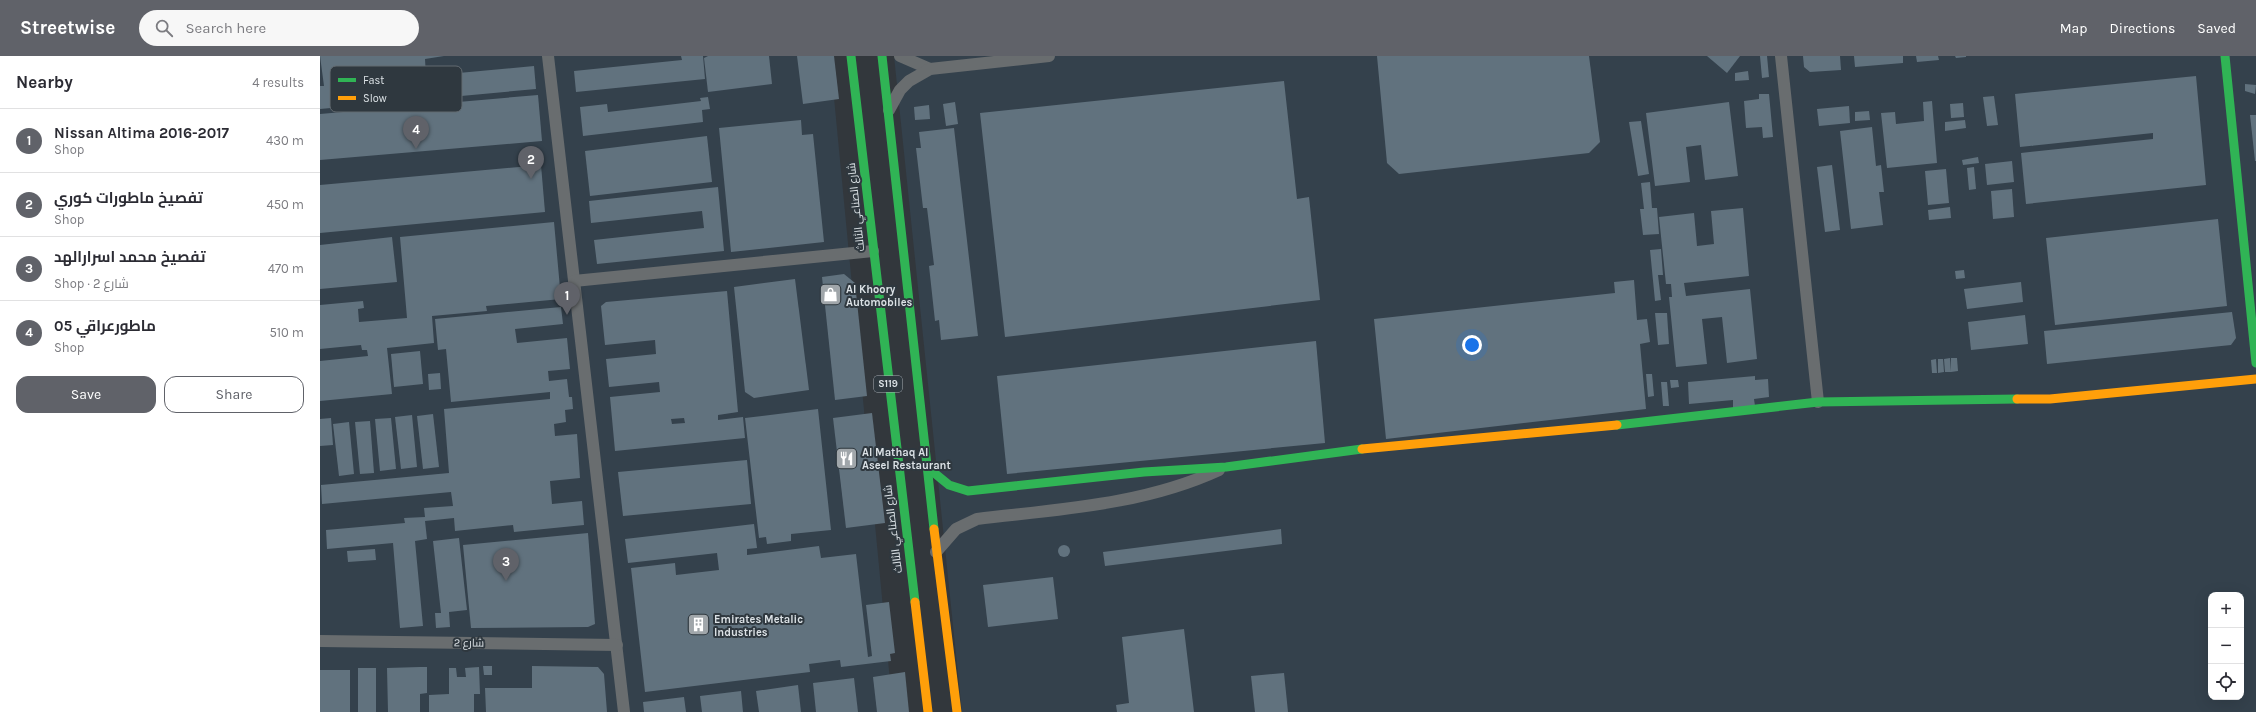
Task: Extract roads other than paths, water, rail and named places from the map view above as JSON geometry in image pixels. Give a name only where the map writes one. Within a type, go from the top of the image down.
[{"type":"main road","name":"شارع الصناعي الثالث","points":[[851,56],[928,712]]},
{"type":"main road","name":"S119","points":[[882,56],[889,112],[920,444],[927,467],[936,552],[957,712]]},
{"type":"main road","points":[[2225,56],[2256,363]]},
{"type":"main road","points":[[927,467],[949,485],[968,491],[1144,472],[1226,467],[1362,449],[1660,421],[1818,402],[2050,399],[2256,379]]},
{"type":"main road","points":[[888,381],[893,380],[899,383]]},
{"type":"street","points":[[548,56],[624,712]]},
{"type":"street","points":[[900,56],[930,69]]},
{"type":"street","points":[[889,112],[894,100],[905,86],[919,74],[930,69],[1049,56]]},
{"type":"street","points":[[1780,56],[1818,402]]},
{"type":"street","points":[[574,281],[873,251]]},
{"type":"street","points":[[936,552],[956,529],[977,519],[1137,498],[1188,484],[1226,467]]},
{"type":"street","name":"شارع 2","points":[[320,641],[617,645]]},
{"type":"place","name":"ماطورعراقي 05","points":[[416,149]]},
{"type":"place","name":"تفصيخ ماطورات كوري","points":[[531,179]]},
{"type":"place","name":"Al Khoory Automobiles","points":[[830,295]]},
{"type":"place","name":"Nissan Altima 2016-2017","points":[[567,315]]},
{"type":"place","name":"Al Mathaq Al Aseel Restaurant","points":[[846,458]]},
{"type":"place","name":"تفصيخ محمد اسرارالهد","points":[[506,581]]},
{"type":"place","name":"Emirates Metalic Industries","points":[[699,625]]}]
